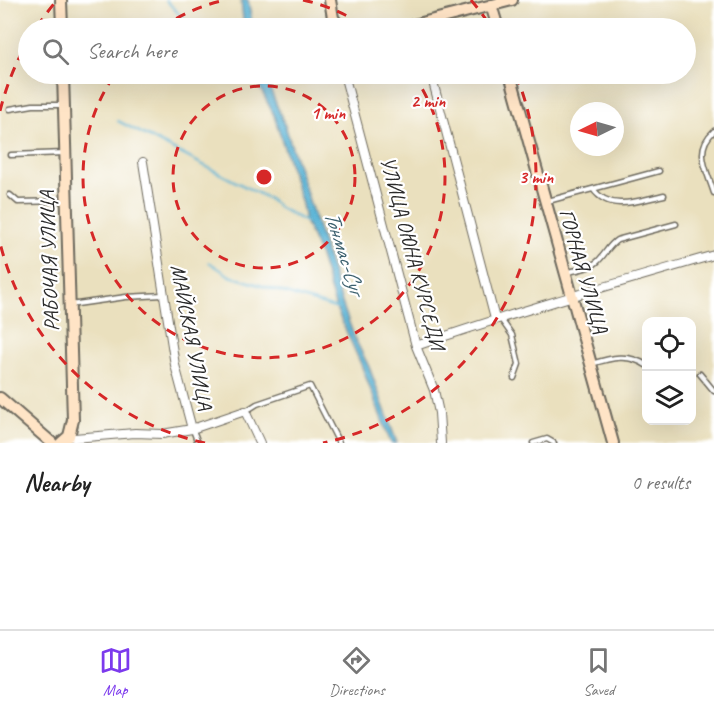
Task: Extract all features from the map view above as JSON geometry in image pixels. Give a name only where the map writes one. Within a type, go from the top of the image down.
[{"type":"street","points":[[61,0],[62,18]]},
{"type":"street","points":[[330,0],[333,18]]},
{"type":"street","points":[[443,18],[490,3],[512,0]]},
{"type":"street","points":[[490,3],[495,18]]},
{"type":"street","name":"РАБОЧАЯ УЛИЦА","points":[[63,84],[73,420],[65,439]]},
{"type":"street","name":"УЛИЦА ОЮНА КУРСЕДИ","points":[[347,84],[416,346],[437,405],[441,443]]},
{"type":"street","points":[[433,84],[497,318]]},
{"type":"street","name":"ГОРНАЯ УЛИЦА","points":[[513,84],[544,202],[614,443]]},
{"type":"street","name":"МАЙСКАЯ УЛИЦА","points":[[143,162],[175,365],[192,429],[245,411],[260,443]]},
{"type":"street","points":[[416,346],[497,318],[641,274],[714,255]]},
{"type":"street","points":[[0,398],[52,443]]},
{"type":"street","points":[[65,439],[135,433],[162,434],[192,429]]},
{"type":"lane","points":[[10,110],[33,105],[64,105]]},
{"type":"lane","points":[[714,131],[706,138],[702,150],[714,193]]},
{"type":"lane","points":[[11,155],[65,153]]},
{"type":"lane","points":[[544,202],[659,171]]},
{"type":"lane","points":[[592,189],[597,196],[614,204],[664,195]]},
{"type":"lane","points":[[10,195],[18,202],[67,201]]},
{"type":"lane","points":[[565,273],[591,266],[617,240],[676,224]]},
{"type":"lane","points":[[69,305],[126,297],[163,295]]},
{"type":"lane","points":[[497,318],[512,335],[519,364],[514,378]]},
{"type":"lane","points":[[591,364],[620,357],[642,363]]},
{"type":"lane","points":[[700,374],[714,391]]},
{"type":"lane","points":[[245,411],[310,386],[339,443]]},
{"type":"lane","points":[[192,429],[198,443]]},
{"type":"lane","points":[[533,443],[547,439],[554,443]]},
{"type":"water","points":[[241,0],[248,0],[251,18],[243,18]]},
{"type":"water","name":"Тонмас-Суг","points":[[258,84],[268,84],[285,126],[344,309],[369,367],[397,443],[391,443],[361,364],[336,308],[319,253],[305,221],[302,204],[274,115]]},
{"type":"waterway","points":[[166,0],[183,18]]},
{"type":"waterway","points":[[118,121],[271,200],[280,208],[306,222]]},
{"type":"waterway","points":[[209,262],[230,276],[338,309]]}]
